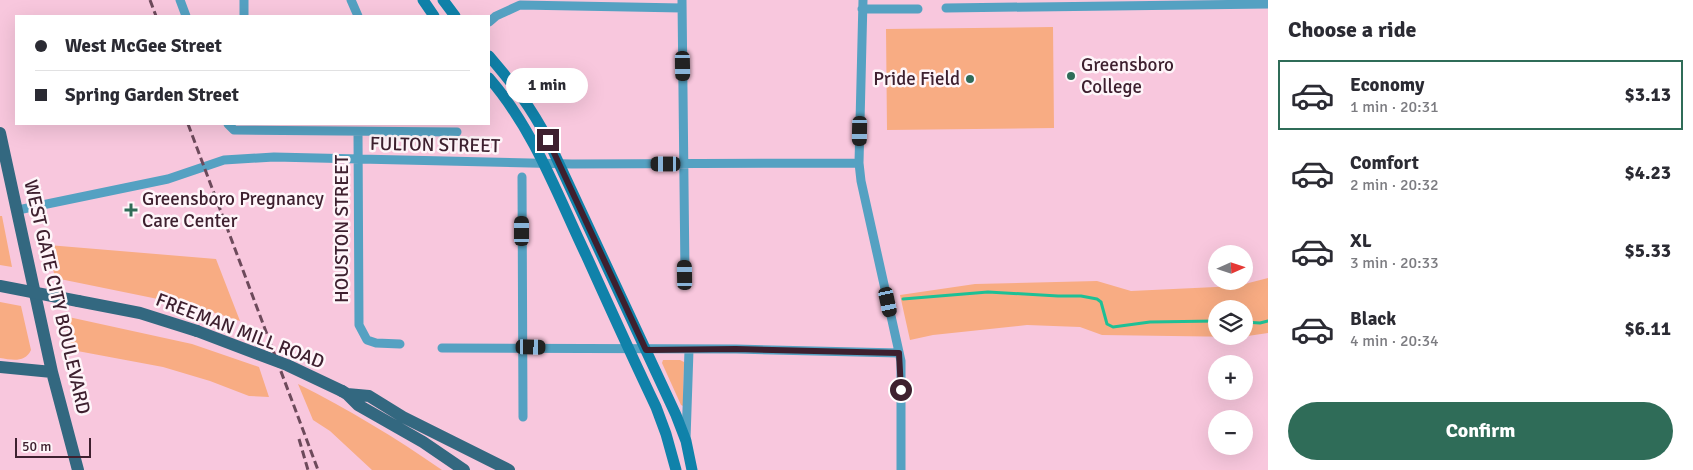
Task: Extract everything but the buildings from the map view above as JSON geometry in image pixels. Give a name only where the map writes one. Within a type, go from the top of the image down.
[{"type":"main road","points":[[422,0],[433,15]]},
{"type":"main road","points":[[443,0],[454,15]]},
{"type":"main road","points":[[490,57],[534,113],[559,164],[676,415],[686,441],[692,470]]},
{"type":"main road","points":[[490,79],[515,112],[543,163],[610,304],[628,349],[656,407],[676,470]]},
{"type":"main road","name":"WEST GATE CITY BOULEVARD","points":[[0,133],[52,372],[78,470]]},
{"type":"main road","name":"FREEMAN MILL ROAD","points":[[0,286],[140,313],[197,331],[286,365],[344,392],[369,396],[402,417],[509,470]]},
{"type":"main road","points":[[0,367],[52,372]]},
{"type":"main road","name":"FREEMAN MILL ROAD","points":[[344,392],[358,405],[423,442],[464,470]]},
{"type":"street","points":[[180,0],[186,15]]},
{"type":"street","points":[[244,0],[244,15]]},
{"type":"street","points":[[350,0],[358,15]]},
{"type":"street","points":[[490,21],[520,2],[682,4],[685,275]]},
{"type":"street","points":[[946,8],[1079,3],[1268,4]]},
{"type":"street","points":[[901,470],[901,371],[899,353],[859,163],[862,5],[918,8]]},
{"type":"street","points":[[229,125],[234,130],[457,132]]},
{"type":"street","name":"HOUSTON STREET","points":[[358,132],[359,325],[367,340],[376,343],[400,344]]},
{"type":"street","name":"FULTON STREET","points":[[18,210],[168,179],[224,160],[274,157],[559,164],[859,163]]},
{"type":"street","points":[[522,177],[523,417]]},
{"type":"street","points":[[442,348],[736,349],[899,353]]},
{"type":"street","points":[[686,441],[689,350]]},
{"type":"shaded area","name":"Pride Field","points":[[1053,27],[1054,128],[887,130],[886,29]]},
{"type":"shaded area","points":[[0,216],[2,216],[12,267],[0,265]]},
{"type":"shaded area","points":[[48,245],[216,259],[240,321],[197,307],[55,278]]},
{"type":"shaded area","points":[[1268,278],[1268,333],[1253,335],[1253,300],[1208,300],[1208,337],[1102,335],[1080,327],[1027,325],[933,335],[910,340],[900,295],[975,284],[1097,281],[1131,291],[1208,287],[1208,290],[1253,290],[1253,282]]},
{"type":"shaded area","points":[[0,302],[21,306],[31,350],[22,359],[0,358]]},
{"type":"shaded area","points":[[64,316],[192,344],[259,367],[269,397],[249,396],[210,381],[163,367],[72,350]]},
{"type":"shaded area","points":[[663,360],[680,360],[684,362],[683,406],[662,363]]},
{"type":"shaded area","points":[[298,384],[372,424],[442,470],[372,470],[330,431],[313,420]]},
{"type":"waterway","points":[[903,299],[988,292],[1081,296],[1097,299],[1101,302],[1107,324],[1113,327],[1150,322],[1208,321]]},
{"type":"waterway","points":[[1253,323],[1268,321]]},
{"type":"railway","points":[[150,0],[156,15]]},
{"type":"railway","points":[[188,125],[318,470]]},
{"type":"railway","points":[[299,439],[308,470]]},
{"type":"place","name":"Greensboro College","points":[[1071,76]]},
{"type":"place","name":"Pride Field","points":[[970,79]]},
{"type":"place","name":"Greensboro Pregnancy Care Center","points":[[131,210]]},
{"type":"route","points":[[548,140],[646,350],[736,349],[899,353],[901,361],[901,390]]}]
